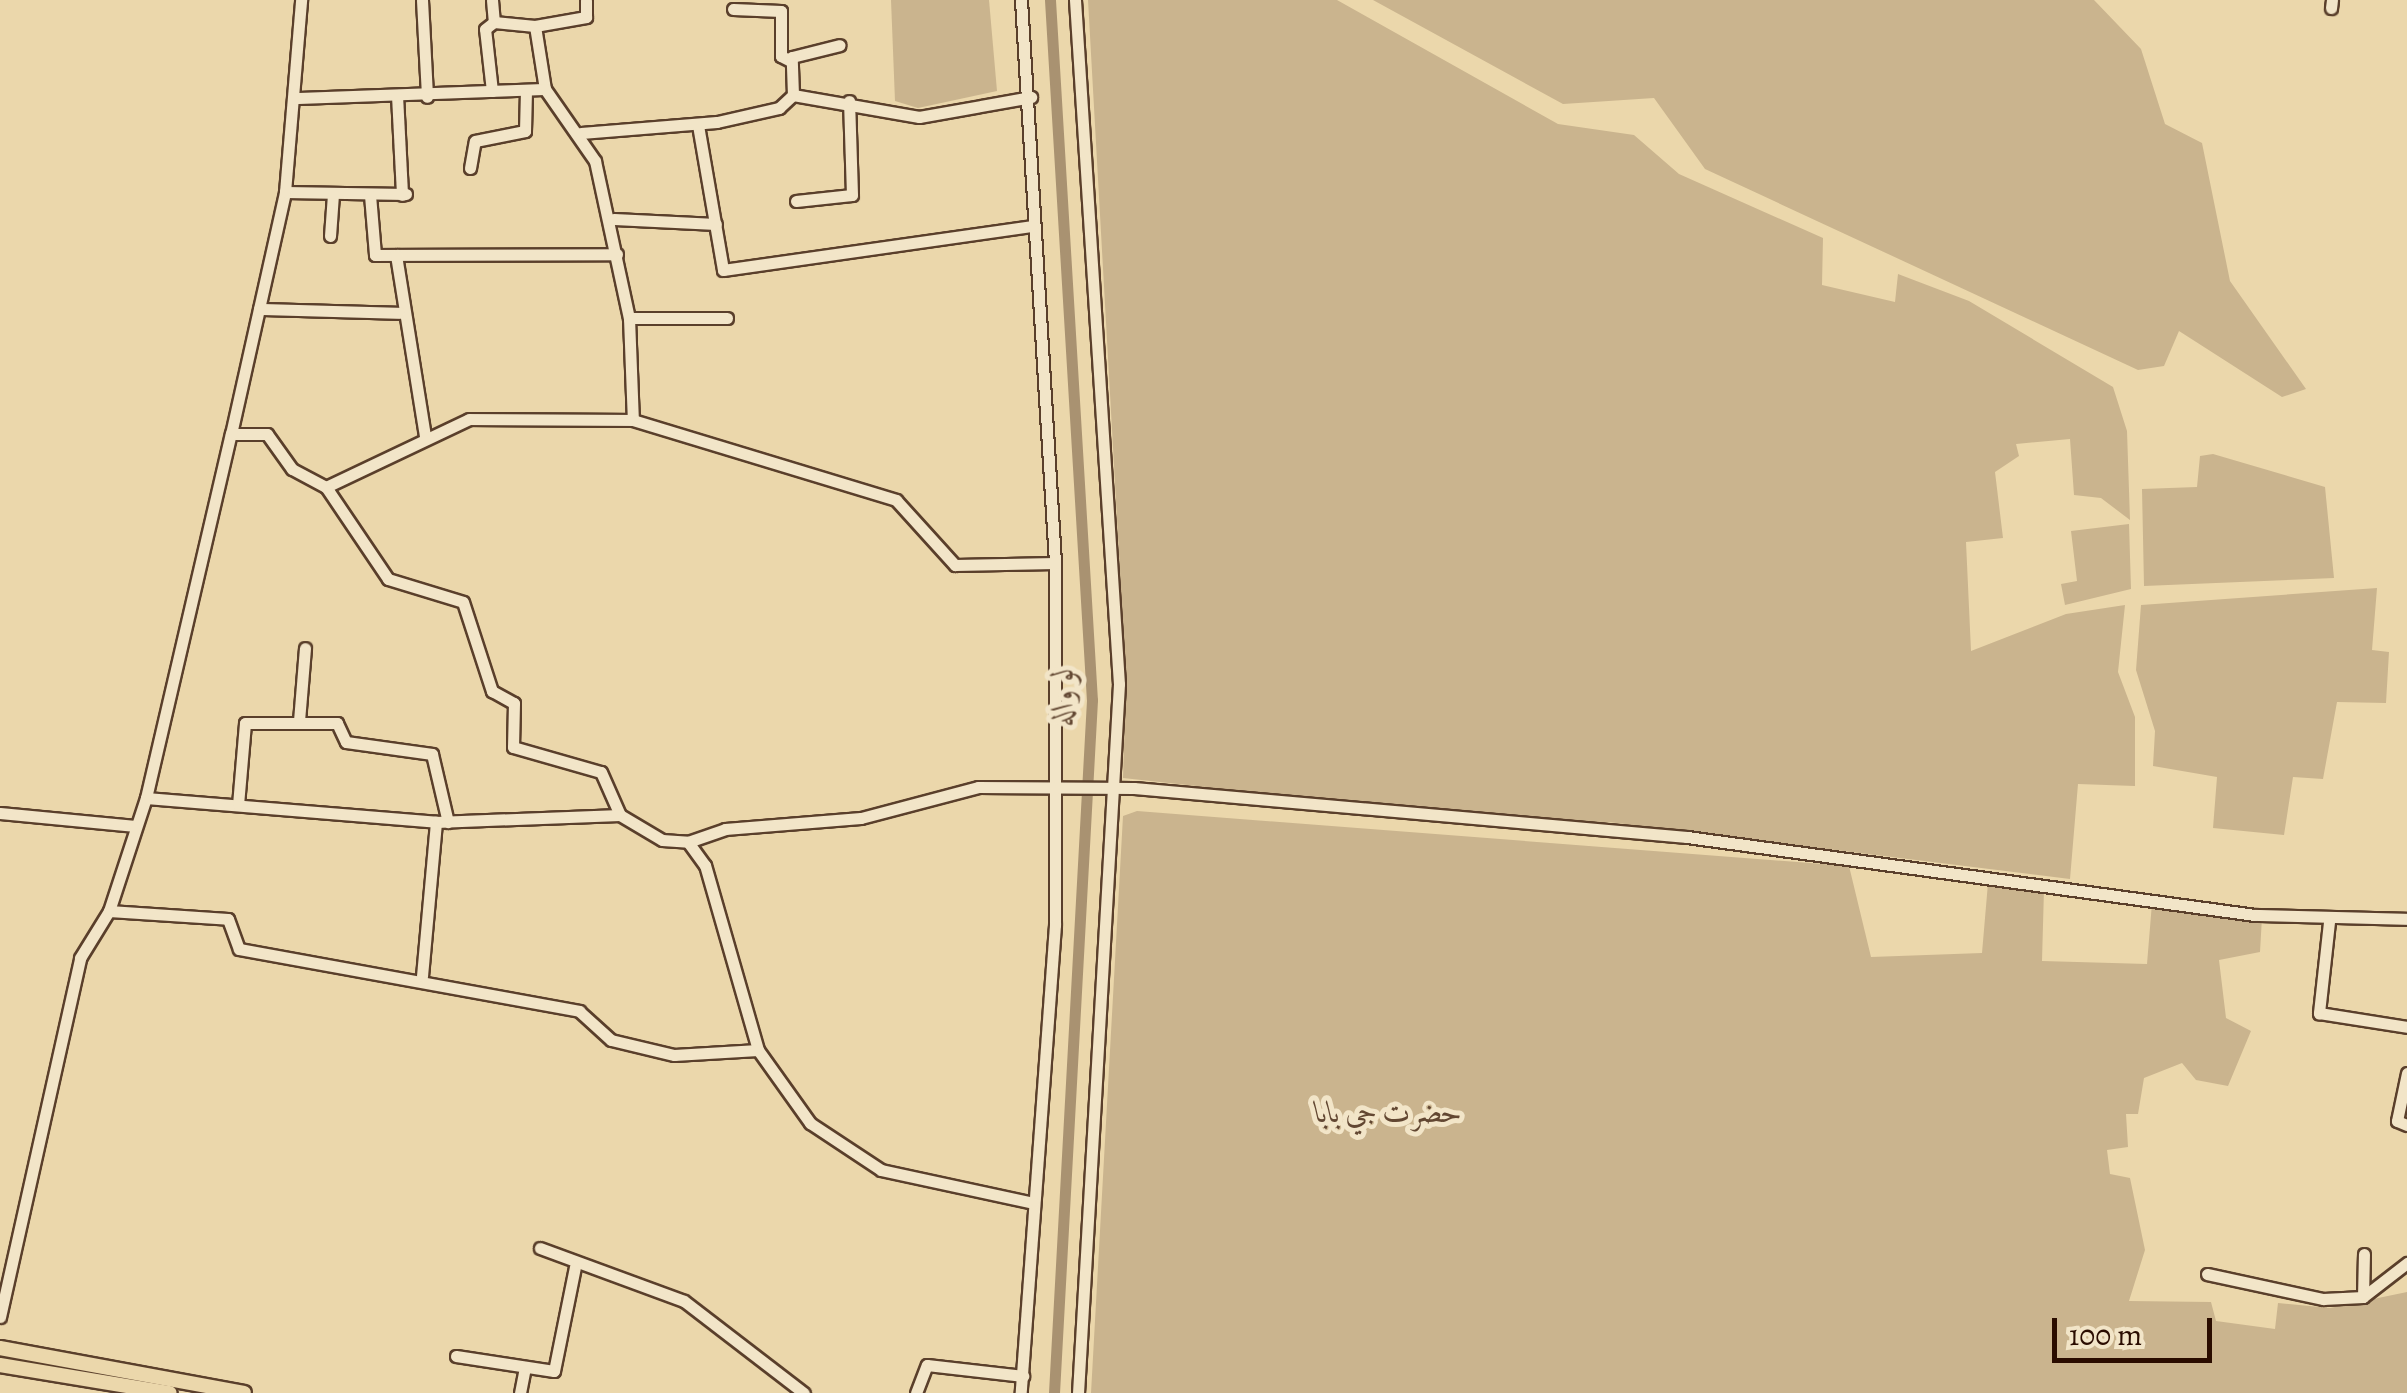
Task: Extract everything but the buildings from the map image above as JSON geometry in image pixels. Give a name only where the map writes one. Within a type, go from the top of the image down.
[{"type":"main road","points":[[0,1348],[244,1393]]},
{"type":"main road","points":[[0,1365],[170,1393]]},
{"type":"street","points":[[0,1317],[6,1275],[80,958],[109,912],[146,798],[231,434],[286,192],[297,98],[301,0]]},
{"type":"street","points":[[422,0],[427,98]]},
{"type":"street","points":[[492,0],[494,22]]},
{"type":"street","points":[[492,91],[485,30],[494,22],[535,26],[586,17],[586,0]]},
{"type":"street","points":[[1021,0],[1031,98],[1033,226],[1055,563],[1057,786],[1054,925],[1022,1393]]},
{"type":"street","points":[[1075,0],[1118,684],[1109,789],[1078,1393]]},
{"type":"street","points":[[734,9],[782,11],[782,56],[791,60],[840,45]]},
{"type":"street","points":[[535,26],[545,89],[581,133],[614,219],[616,254],[629,318],[633,420]]},
{"type":"street","points":[[791,60],[793,95]]},
{"type":"street","points":[[297,98],[427,98],[545,89]]},
{"type":"street","points":[[470,168],[475,141],[525,131],[526,90]]},
{"type":"street","points":[[286,192],[404,194],[397,95]]},
{"type":"street","points":[[581,133],[698,125],[778,108],[793,95],[849,101],[919,117],[1031,98]]},
{"type":"street","points":[[796,201],[852,195],[849,101]]},
{"type":"street","points":[[698,125],[716,224],[718,269],[738,271],[1033,226]]},
{"type":"street","points":[[330,236],[332,194]]},
{"type":"street","points":[[370,195],[371,251],[396,255],[616,254]]},
{"type":"street","points":[[614,219],[716,224]]},
{"type":"street","points":[[396,255],[400,313],[425,436]]},
{"type":"street","points":[[259,309],[400,313]]},
{"type":"street","points":[[629,318],[726,318]]},
{"type":"street","points":[[326,486],[468,419],[633,420],[896,500],[955,565],[1055,563]]},
{"type":"street","points":[[231,434],[267,434],[292,469],[326,486],[388,579],[463,602],[492,691],[514,702],[513,747],[601,772],[620,815]]},
{"type":"street","points":[[298,721],[306,648]]},
{"type":"street","points":[[238,805],[242,727],[298,721],[337,723],[346,742],[432,754],[442,822],[422,976]]},
{"type":"street","points":[[146,798],[442,822],[620,815],[662,840],[688,842],[724,829],[862,818],[978,787],[1057,786],[1686,837],[2329,922],[2407,919]]},
{"type":"street","points":[[0,813],[136,826]]},
{"type":"street","points":[[688,842],[705,866],[758,1050],[810,1123],[881,1170],[1033,1203]]},
{"type":"street","points":[[109,912],[228,920],[239,949],[422,976],[578,1011],[611,1040],[674,1055],[758,1050]]},
{"type":"street","points":[[2329,922],[2319,1012],[2407,1027]]},
{"type":"street","points":[[2407,1073],[2397,1121],[2407,1125]]},
{"type":"street","points":[[540,1248],[575,1267],[684,1301],[804,1393]]},
{"type":"street","points":[[2363,1297],[2364,1254]]},
{"type":"street","points":[[2207,1274],[2324,1299],[2363,1297],[2407,1262]]},
{"type":"street","points":[[456,1356],[554,1371],[575,1267]]},
{"type":"street","points":[[916,1393],[928,1364],[1022,1376]]},
{"type":"street","points":[[520,1393],[524,1367]]},
{"type":"green space","points":[[891,0],[989,0],[997,91],[918,108],[895,101]]},
{"type":"green space","points":[[1088,0],[1337,0],[1558,124],[1634,135],[1679,174],[1823,238],[1822,285],[1895,302],[1898,274],[1969,301],[2113,387],[2127,431],[2130,520],[2101,498],[2074,495],[2070,439],[2016,444],[2019,456],[1995,472],[2003,538],[1966,542],[1971,651],[2066,614],[2125,605],[2118,672],[2135,717],[2135,786],[2078,784],[2070,879],[1609,822],[1515,821],[1123,778],[1126,680]]},
{"type":"green space","points":[[1373,0],[2094,0],[2141,49],[2165,124],[2202,143],[2230,281],[2306,389],[2282,397],[2179,331],[2164,366],[2138,370],[1705,169],[1654,98],[1563,104]]},
{"type":"green space","points":[[2213,454],[2325,487],[2334,578],[2144,586],[2142,489],[2197,487],[2200,456]]},
{"type":"green space","points":[[2129,524],[2131,589],[2065,605],[2061,584],[2077,581],[2071,531]]},
{"type":"green space","points":[[2377,588],[2372,650],[2389,652],[2386,703],[2337,702],[2323,779],[2293,777],[2284,835],[2213,828],[2217,777],[2153,766],[2155,731],[2136,670],[2141,605]]},
{"type":"green space","name":"حضرت جي بابا","points":[[1137,811],[1849,866],[1871,957],[1982,953],[1988,883],[2044,889],[2042,961],[2147,964],[2152,903],[2262,917],[2260,952],[2219,960],[2226,1018],[2251,1031],[2228,1086],[2196,1080],[2182,1063],[2144,1078],[2138,1114],[2126,1114],[2128,1147],[2107,1150],[2110,1174],[2130,1178],[2145,1250],[2129,1301],[2211,1302],[2216,1321],[2275,1329],[2278,1303],[2330,1308],[2407,1292],[2407,1393],[1091,1393],[1123,816]]},
{"type":"waterway","name":"لو واله","points":[[1050,0],[1092,700],[1054,1393]]}]
